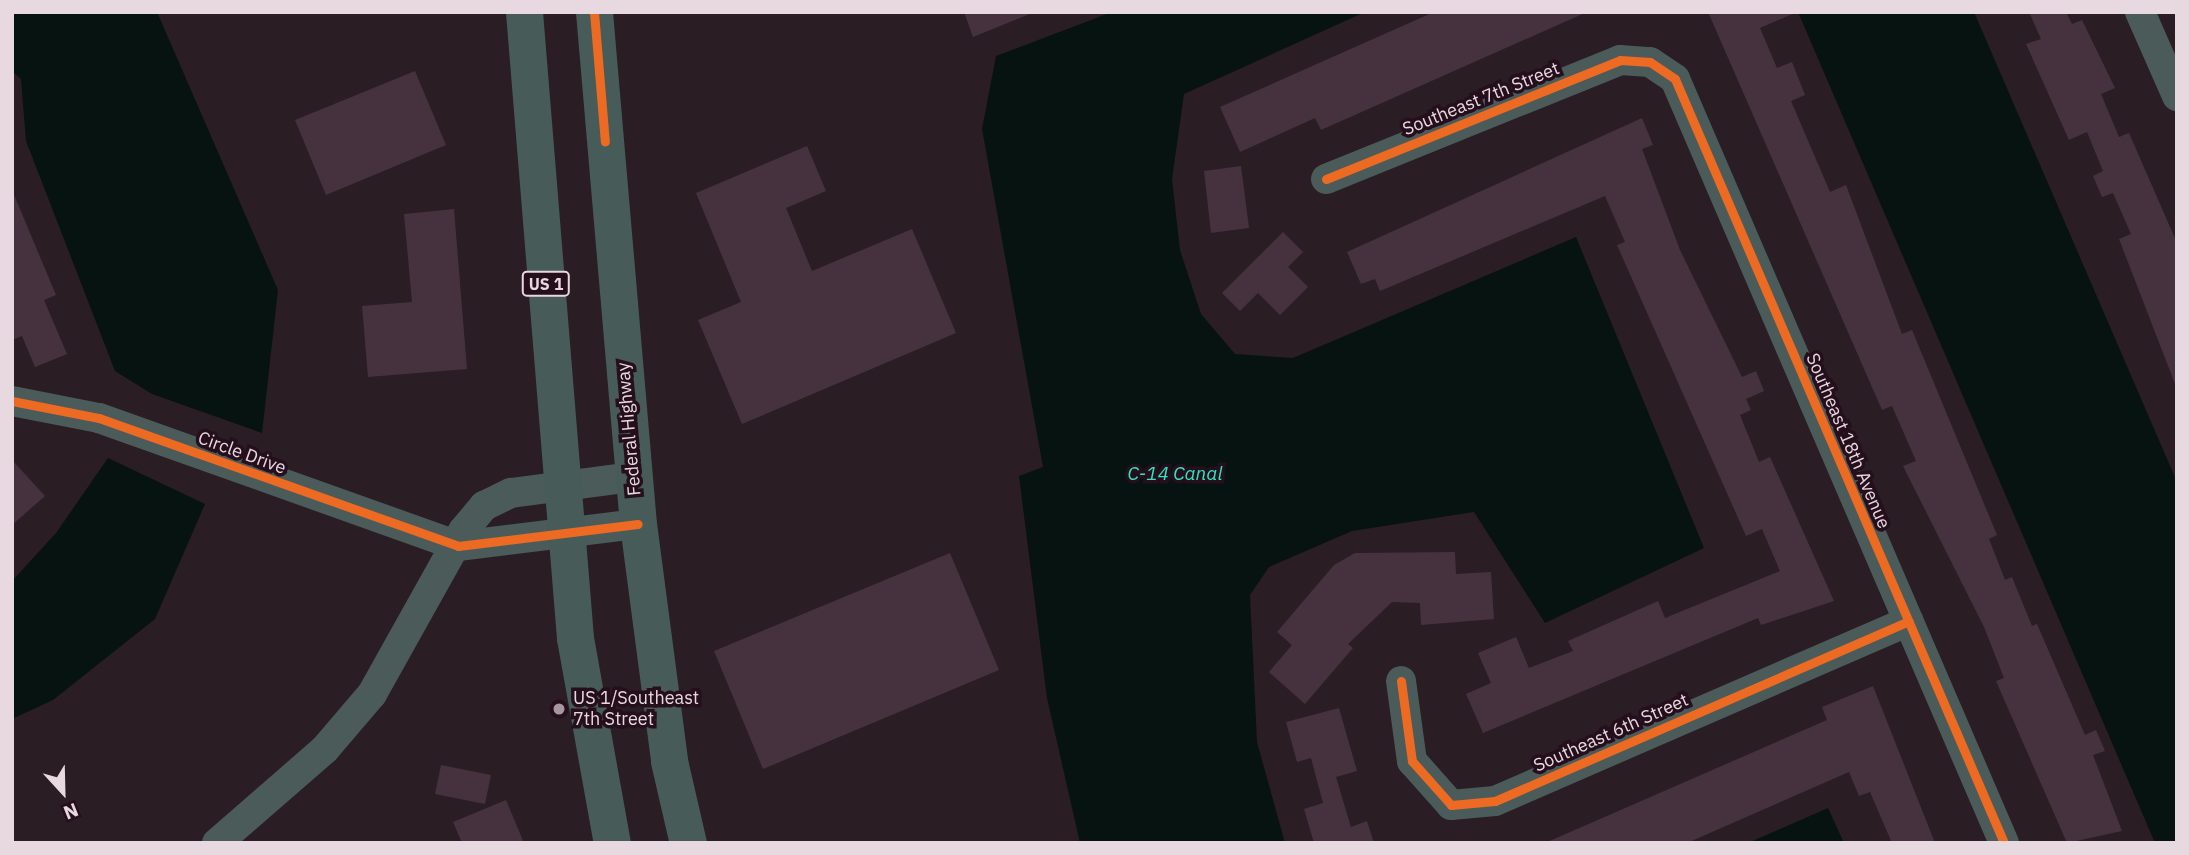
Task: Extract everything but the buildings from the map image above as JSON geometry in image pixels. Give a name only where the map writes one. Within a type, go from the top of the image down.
[{"type":"main road","name":"US 1","points":[[524,12],[575,638],[612,843]]},
{"type":"main road","name":"Federal Highway","points":[[594,12],[638,524],[669,761],[688,843]]},
{"type":"street","points":[[2140,12],[2177,96]]},
{"type":"street","name":"Southeast 7th Street","points":[[1326,179],[1620,60],[1650,62]]},
{"type":"street","name":"Southeast 18th Avenue","points":[[1650,62],[1675,79],[2004,843]]},
{"type":"street","name":"Circle Drive","points":[[12,401],[99,418],[458,546]]},
{"type":"street","points":[[217,843],[326,750],[372,694],[484,506],[511,493],[633,477]]},
{"type":"street","points":[[458,546],[638,524]]},
{"type":"street","name":"Southeast 6th Street","points":[[1401,681],[1412,761],[1451,805],[1495,801],[1908,621]]},
{"type":"water","points":[[12,12],[157,12],[278,290],[262,433],[152,394],[115,371],[26,141],[21,79],[12,71]]},
{"type":"water","name":"C-14 Canal","points":[[1112,12],[1365,12],[1184,94],[1172,179],[1180,250],[1201,314],[1235,354],[1293,358],[1576,237],[1704,548],[1545,623],[1474,512],[1352,531],[1269,567],[1250,595],[1257,742],[1285,843],[1080,843],[1047,698],[1019,476],[1043,467],[982,129],[996,56]]},
{"type":"water","points":[[1798,12],[1974,12],[2177,482],[2177,843],[2155,843]]},
{"type":"water","points":[[108,458],[205,504],[155,619],[53,700],[12,719],[12,581],[56,533]]},
{"type":"water","points":[[1828,808],[1844,843],[1748,843]]},
{"type":"cycle path","points":[[594,12],[605,142]]},
{"type":"cycle path","points":[[1326,179],[1620,60],[1650,62],[1675,79],[2004,843]]},
{"type":"cycle path","points":[[12,401],[99,418],[458,546],[638,524]]},
{"type":"cycle path","points":[[1401,681],[1412,761],[1451,805],[1495,801],[1908,621]]},
{"type":"place","name":"US 1/Southeast 7th Street","points":[[559,709]]}]
